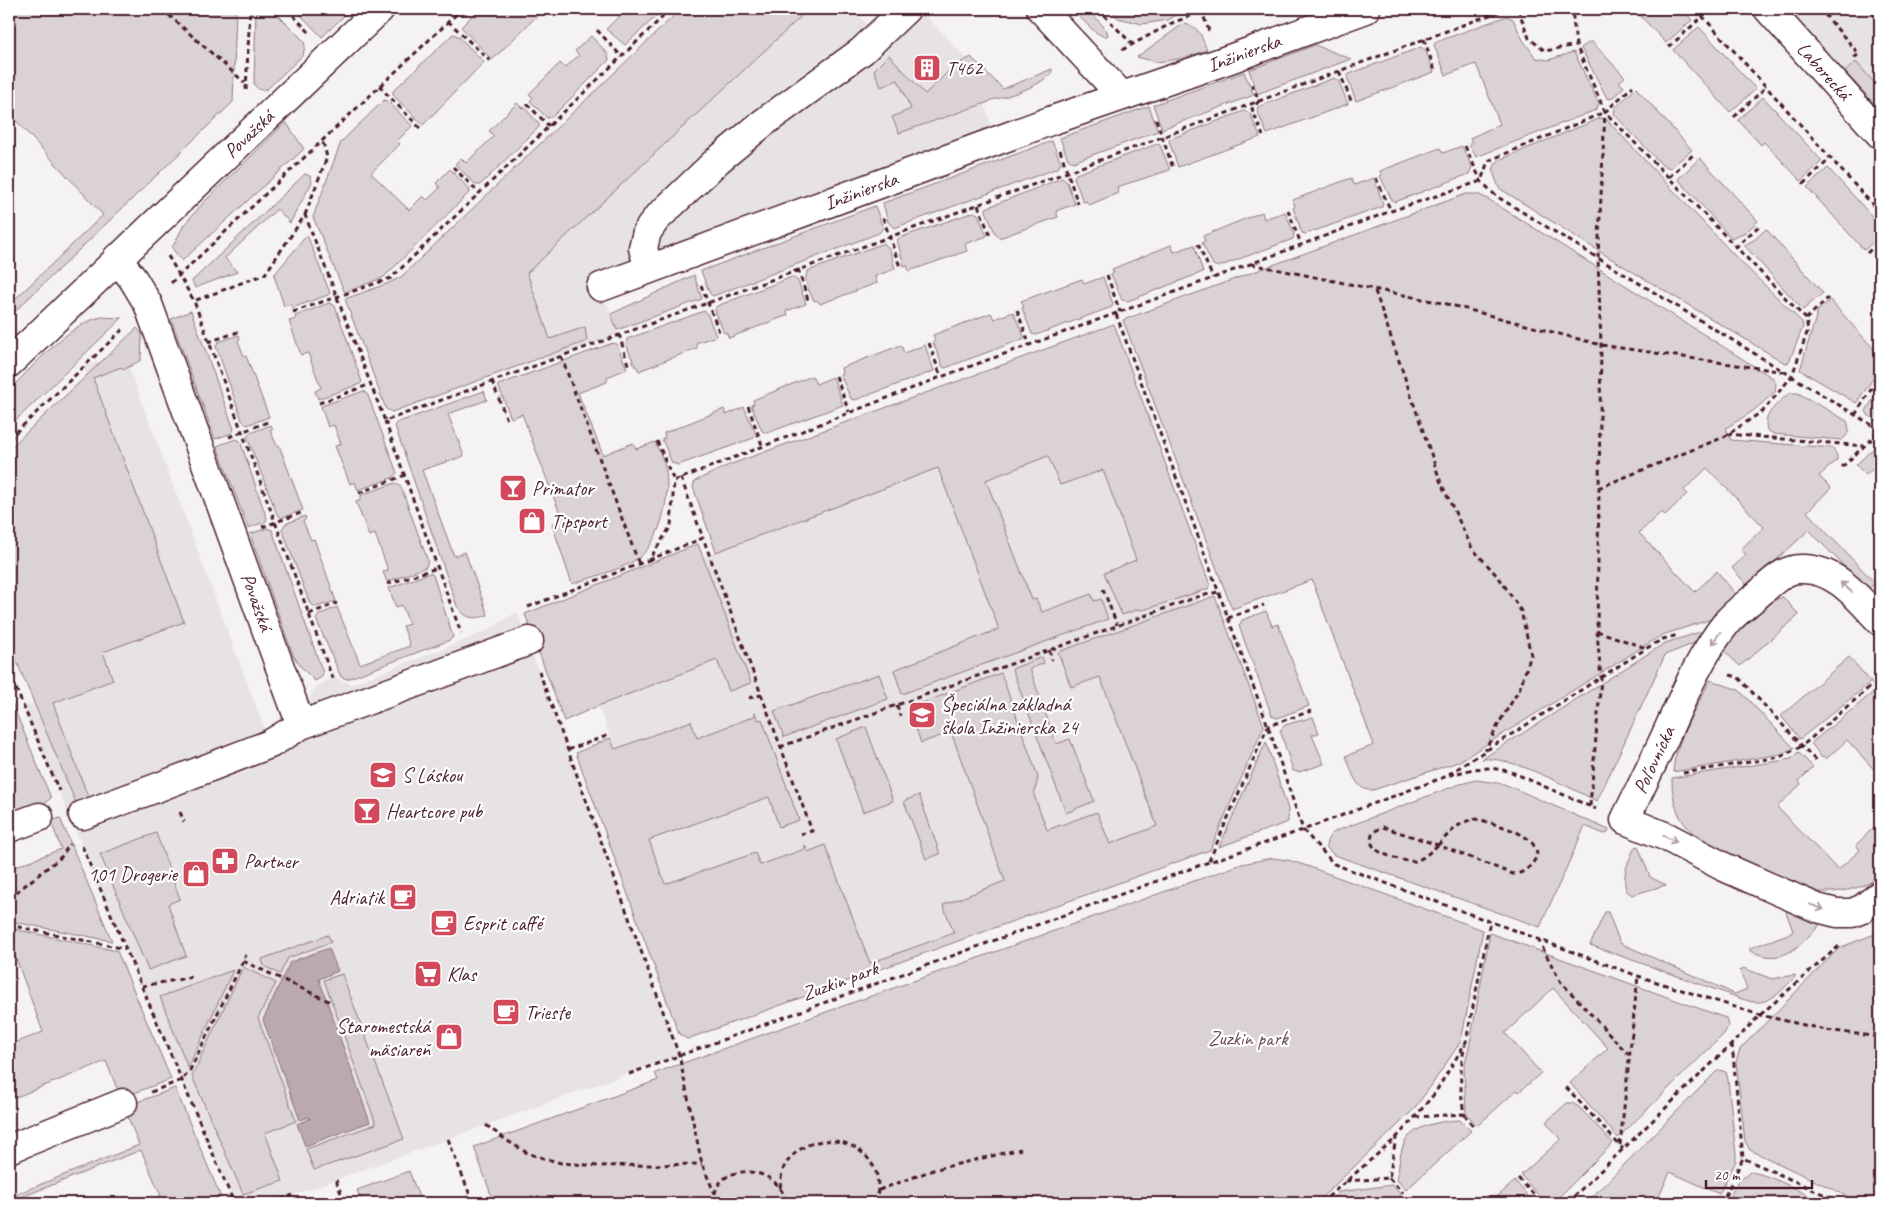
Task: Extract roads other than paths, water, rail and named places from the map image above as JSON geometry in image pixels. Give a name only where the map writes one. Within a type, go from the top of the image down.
[{"type":"street","name":"Považská","points":[[9,363],[380,9]]},
{"type":"street","points":[[649,269],[643,248],[648,232],[656,219],[718,160],[763,123],[862,51],[906,9]]},
{"type":"street","points":[[1041,9],[1122,96]]},
{"type":"street","name":"Inžinierska","points":[[601,287],[1050,121],[1227,60],[1366,9]]},
{"type":"street","name":"Laborecká","points":[[1768,9],[1880,134]]},
{"type":"street","name":"Považská","points":[[117,258],[133,279],[148,304],[301,725]]},
{"type":"street","name":"Poľovnícka","points":[[1880,622],[1843,584],[1830,575],[1800,568],[1786,572],[1771,583],[1729,620],[1698,666],[1645,780],[1624,820],[1667,837],[1724,867],[1818,908],[1837,913],[1852,913],[1862,909],[1880,895]]},
{"type":"street","points":[[78,830],[156,788],[270,744],[301,725],[529,641]]},
{"type":"street","points":[[9,828],[39,817]]},
{"type":"street","points":[[9,1149],[123,1103]]},
{"type":"place","name":"T462","points":[[927,68]]},
{"type":"place","name":"Primator","points":[[513,488]]},
{"type":"place","name":"Tipsport","points":[[532,521]]},
{"type":"place","name":"Špeciálna základná škola Inžinierska 24","points":[[922,715]]},
{"type":"place","name":"S Láskou","points":[[383,775]]},
{"type":"place","name":"Heartcore pub","points":[[367,811]]},
{"type":"place","name":"Partner","points":[[225,861]]},
{"type":"place","name":"101 Drogerie","points":[[196,874]]},
{"type":"place","name":"Adriatik","points":[[403,897]]},
{"type":"place","name":"Esprit caffé","points":[[444,923]]},
{"type":"place","name":"Klas","points":[[428,974]]},
{"type":"place","name":"Trieste","points":[[506,1012]]},
{"type":"place","name":"Staromestská mäsiareň","points":[[449,1037]]},
{"type":"park label","name":"Zuzkin park","points":[[1248,1038]]}]
